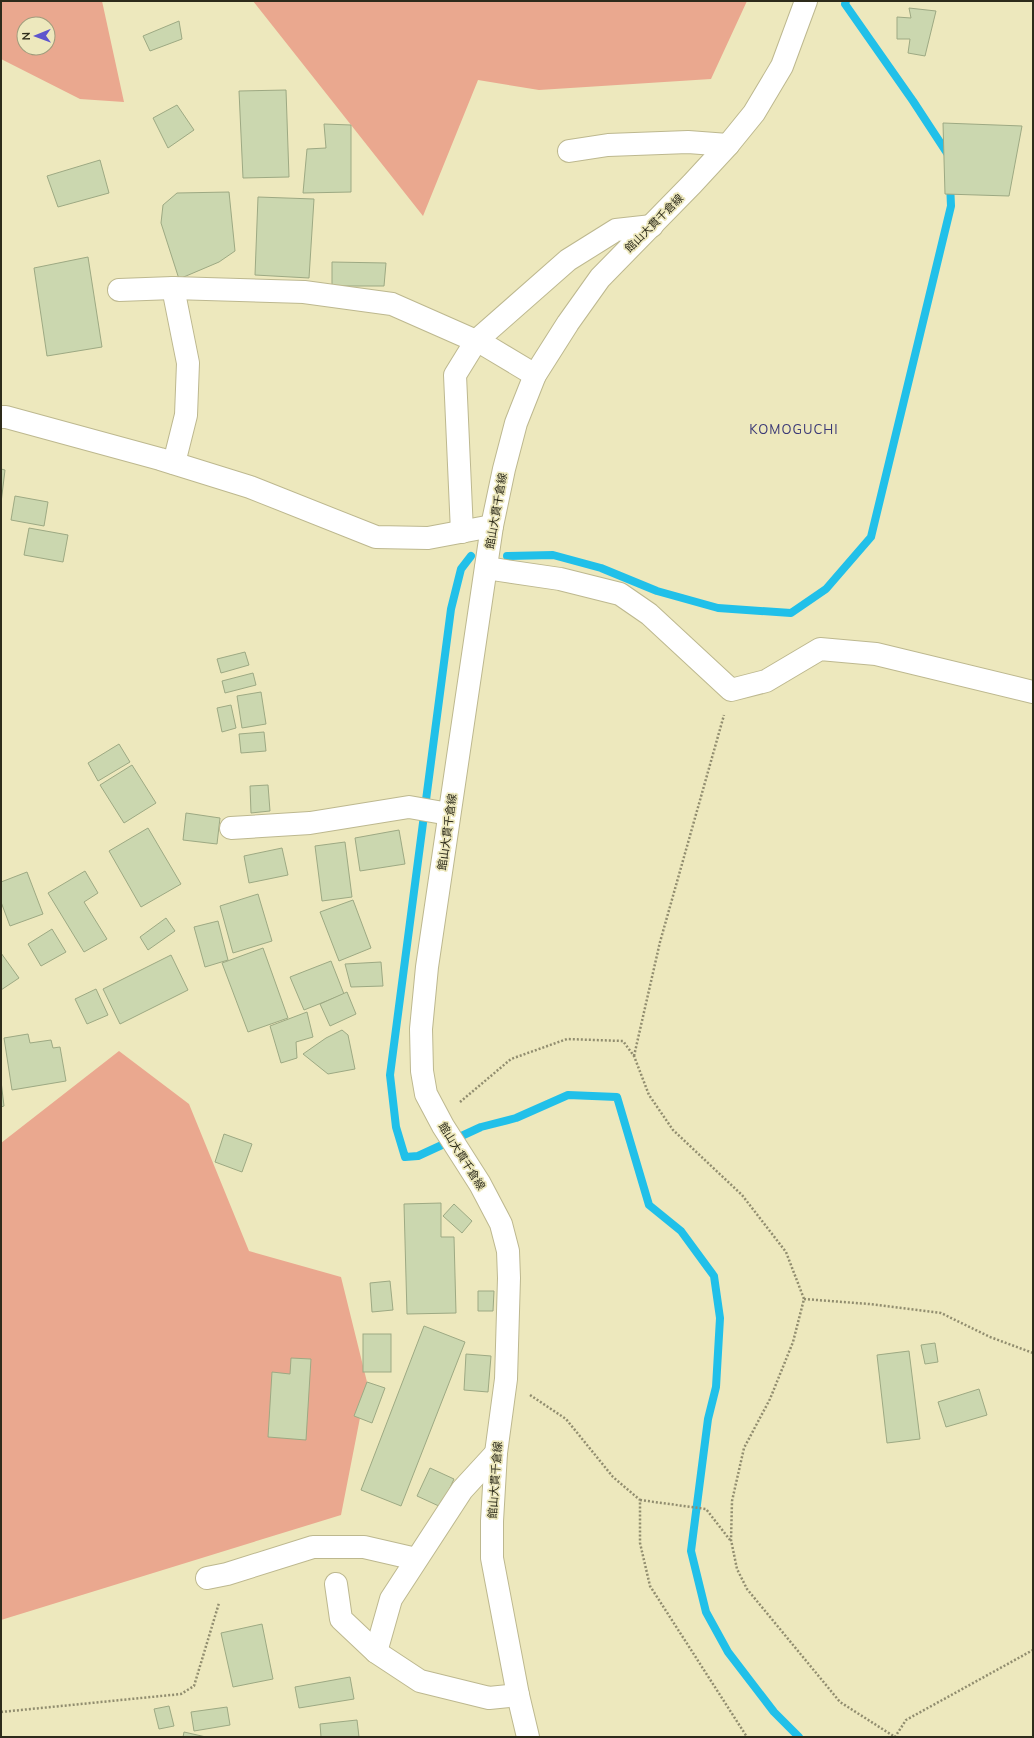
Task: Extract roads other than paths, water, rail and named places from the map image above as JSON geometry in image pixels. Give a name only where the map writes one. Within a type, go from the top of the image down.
[{"type":"street","name":"館山大貫千倉線","points":[[528,1737],[518,1695],[492,1558],[492,1521],[496,1453],[506,1379],[509,1278],[508,1251],[501,1224],[480,1184],[441,1123],[426,1094],[422,1071],[421,1029],[427,967],[492,526],[504,469],[516,423],[535,376],[568,323],[600,278],[629,247],[652,226],[728,145],[754,113],[782,66],[806,1]]},
{"type":"street","points":[[568,151],[608,145],[688,142],[728,145]]},
{"type":"street","points":[[462,532],[455,375],[476,341],[568,260],[616,230],[652,226]]},
{"type":"street","points":[[173,288],[188,363],[186,415],[174,463]]},
{"type":"street","points":[[119,290],[173,288],[304,292],[392,304],[485,345],[535,376]]},
{"type":"street","points":[[1,417],[14,419],[174,463],[250,487],[376,537],[428,538],[492,526]]},
{"type":"street","points":[[486,568],[560,579],[620,594],[649,614],[731,690],[766,681],[820,649],[876,654],[1033,692]]},
{"type":"street","points":[[231,828],[310,823],[409,807],[449,814]]},
{"type":"street","points":[[376,1652],[391,1600],[416,1559],[462,1490],[496,1453]]},
{"type":"street","points":[[217,1576],[312,1547],[364,1547],[416,1559]]},
{"type":"street","points":[[336,1584],[341,1619],[376,1652],[420,1681],[489,1698],[518,1695]]},
{"type":"waterway","points":[[846,1],[845,4],[913,101],[949,156]]},
{"type":"waterway","points":[[507,556],[553,555],[601,568],[657,591],[718,608],[791,613],[826,589],[871,537],[951,206],[950,183]]},
{"type":"waterway","points":[[471,556],[461,569],[451,609],[390,1075],[396,1127],[405,1157],[418,1156],[481,1127],[516,1118],[568,1095],[617,1097],[649,1205],[681,1231],[714,1276],[720,1318],[716,1387],[708,1419],[691,1551],[706,1612],[728,1652],[774,1712],[799,1737]]},
{"type":"district","name":"KOMOGUCHI","points":[[794,429]]}]
